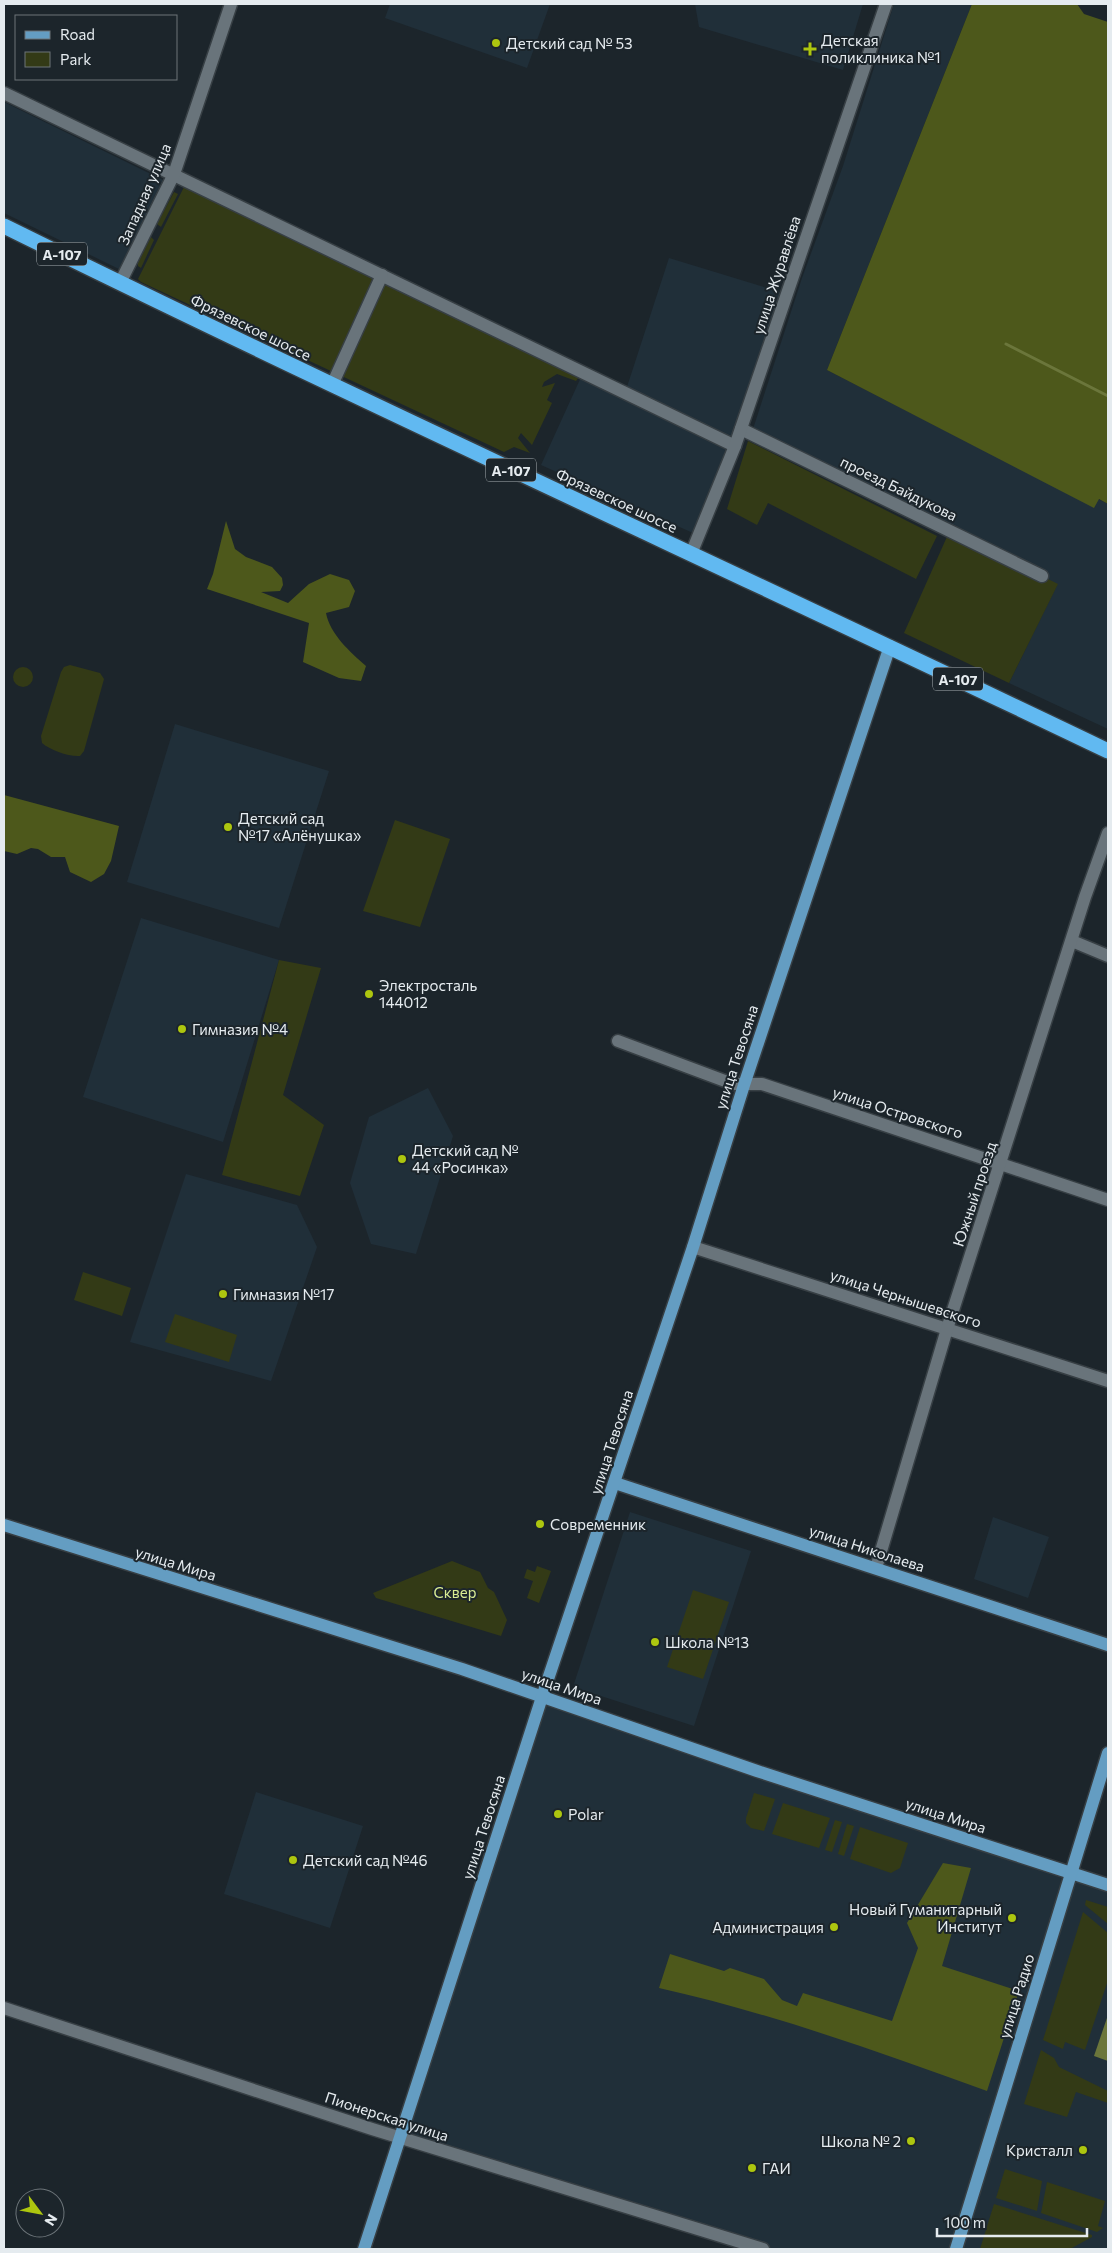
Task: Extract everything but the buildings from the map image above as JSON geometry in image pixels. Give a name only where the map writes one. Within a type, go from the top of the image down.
[{"type":"highway","name":"Фрязевское шоссе","points":[[4,226],[332,385],[890,646],[1108,751]]},
{"type":"main road","name":"улица Тевосяна","points":[[364,2249],[542,1697],[693,1248],[744,1085],[890,646]]},
{"type":"main road","name":"улица Николаева","points":[[615,1483],[1108,1645]]},
{"type":"main road","name":"улица Мира","points":[[4,1525],[453,1666],[757,1771],[1108,1885]]},
{"type":"main road","name":"улица Радио","points":[[956,2249],[1108,1752]]},
{"type":"street","name":"Западная улица","points":[[120,283],[174,174],[231,4]]},
{"type":"street","name":"улица Журавлёва","points":[[691,554],[735,446],[886,4]]},
{"type":"street","points":[[4,93],[735,446]]},
{"type":"street","points":[[332,385],[382,275]]},
{"type":"street","name":"проезд Байдукова","points":[[741,429],[1042,576]]},
{"type":"street","name":"Южный проезд","points":[[876,1568],[947,1329],[1108,832]]},
{"type":"street","points":[[1072,941],[1108,956]]},
{"type":"street","points":[[618,1041],[701,1073],[733,1084],[744,1085]]},
{"type":"street","name":"улица Островского","points":[[744,1085],[762,1084],[1108,1200]]},
{"type":"street","name":"улица Чернышевского","points":[[693,1248],[1108,1381]]},
{"type":"street","name":"Пионерская улица","points":[[4,2008],[399,2137],[763,2249]]},
{"type":"shaded area","name":"Детский сад № 53","points":[[390,4],[550,4],[527,68],[385,18]]},
{"type":"shaded area","name":"Детская поликлиника №1","points":[[695,4],[863,4],[843,70],[699,27]]},
{"type":"shaded area","points":[[894,4],[972,4],[827,370],[1094,507],[1098,499],[1108,504],[1108,729],[1009,683],[1057,585],[753,429],[802,278],[843,166]]},
{"type":"shaded area","points":[[972,4],[1077,4],[1084,14],[1108,22],[1108,504],[1099,499],[1094,508],[827,370]]},
{"type":"shaded area","points":[[4,102],[163,180],[119,269],[4,213]]},
{"type":"shaded area","points":[[669,258],[780,292],[734,429],[693,533],[541,465],[582,375],[624,396]]},
{"type":"shaded area","points":[[226,521],[235,549],[246,557],[272,567],[282,578],[283,585],[280,591],[261,592],[288,603],[309,584],[330,574],[349,580],[355,591],[349,607],[326,613],[336,635],[347,649],[366,666],[361,681],[339,678],[303,662],[309,623],[207,589],[213,574]]},
{"type":"shaded area","name":"Детский сад №17 «Алёнушка»","points":[[175,724],[329,771],[279,928],[127,882]]},
{"type":"shaded area","points":[[4,795],[119,826],[111,861],[104,874],[91,882],[70,872],[65,857],[51,857],[38,849],[31,848],[17,854],[4,851]]},
{"type":"shaded area","name":"Гимназия №4","points":[[141,918],[279,960],[223,1142],[83,1097]]},
{"type":"shaded area","name":"Детский сад № 44 «Росинка»","points":[[428,1088],[453,1136],[416,1254],[371,1244],[350,1183],[369,1117]]},
{"type":"shaded area","name":"Гимназия №17","points":[[186,1174],[297,1205],[317,1247],[271,1381],[130,1342]]},
{"type":"shaded area","name":"Школа №13","points":[[630,1512],[751,1551],[694,1726],[573,1687]]},
{"type":"shaded area","points":[[993,1517],[1049,1537],[1028,1598],[974,1579]]},
{"type":"shaded area","points":[[542,1697],[1108,1885],[1108,2249],[763,2249],[399,2137]]},
{"type":"shaded area","name":"Детский сад №46","points":[[256,1792],[363,1826],[330,1928],[224,1894]]},
{"type":"shaded area","points":[[943,1863],[971,1868],[942,1966],[1019,1991],[987,2091],[784,2021],[659,1988],[670,1954],[724,1971],[730,1968],[764,1979],[782,2000],[797,2006],[803,1993],[892,2021],[918,1948],[907,1923]]},
{"type":"shaded area","points":[[1108,2015],[1108,2061],[1094,2056]]},
{"type":"green space","points":[[187,181],[579,377],[576,381],[557,374],[544,382],[542,387],[555,383],[547,400],[552,403],[532,445],[521,433],[518,438],[530,453],[514,447],[504,452],[141,282],[138,279]]},
{"type":"green space","points":[[174,192],[178,194],[161,227],[157,224]]},
{"type":"green space","points":[[151,237],[154,240],[141,268],[138,266],[138,263]]},
{"type":"green space","points":[[748,441],[937,536],[916,579],[768,503],[757,525],[727,509]]},
{"type":"green space","points":[[950,530],[1058,584],[1009,683],[904,633]]},
{"type":"green space","points":[[70,665],[100,673],[104,679],[84,751],[80,756],[65,754],[50,748],[42,743],[41,736],[61,672],[64,667]]},
{"type":"green space","points":[[23,667],[30,670],[33,677],[30,684],[23,687],[16,684],[13,677],[16,670]]},
{"type":"green space","points":[[395,820],[450,839],[420,927],[363,911]]},
{"type":"green space","points":[[279,960],[321,968],[283,1095],[324,1125],[300,1196],[222,1175]]},
{"type":"green space","points":[[83,1272],[131,1288],[122,1316],[74,1300]]},
{"type":"green space","points":[[175,1314],[237,1335],[229,1362],[165,1342]]},
{"type":"green space","name":"Сквер","points":[[452,1561],[480,1572],[488,1588],[494,1592],[507,1620],[501,1636],[376,1598],[373,1593]]},
{"type":"green space","points":[[537,1566],[551,1571],[539,1603],[527,1598],[533,1581],[524,1578],[527,1569],[535,1572]]},
{"type":"green space","points":[[693,1590],[729,1602],[703,1679],[667,1667]]},
{"type":"green space","points":[[754,1793],[775,1799],[764,1831],[751,1828],[746,1823]]},
{"type":"green space","points":[[783,1803],[830,1818],[819,1848],[772,1834]]},
{"type":"green space","points":[[835,1820],[842,1822],[832,1852],[825,1850]]},
{"type":"green space","points":[[847,1824],[854,1826],[844,1856],[838,1854]]},
{"type":"green space","points":[[860,1827],[908,1843],[900,1868],[891,1873],[850,1859]]},
{"type":"green space","points":[[1086,1900],[1108,1907],[1108,1924],[1085,1905]]},
{"type":"green space","points":[[1083,1912],[1108,1933],[1108,1980],[1085,2050],[1065,2042],[1063,2049],[1043,2040]]},
{"type":"green space","points":[[1041,2050],[1054,2058],[1059,2067],[1108,2091],[1108,2103],[1076,2092],[1067,2117],[1024,2104]]},
{"type":"green space","points":[[1005,2169],[1042,2181],[1037,2211],[996,2198]]},
{"type":"green space","points":[[1047,2182],[1105,2201],[1098,2226],[1103,2228],[1097,2232],[1041,2213]]},
{"type":"green space","points":[[994,2204],[1092,2235],[1092,2237],[1070,2249],[980,2249]]},
{"type":"waterway","points":[[1006,344],[1108,396]]},
{"type":"place","name":"Детский сад № 53","points":[[496,43]]},
{"type":"place","name":"Детская поликлиника №1","points":[[810,49]]},
{"type":"place","name":"Детский сад №17 «Алёнушка»","points":[[228,827]]},
{"type":"place","name":"Электросталь 144012","points":[[369,994]]},
{"type":"place","name":"Гимназия №4","points":[[182,1029]]},
{"type":"place","name":"Детский сад № 44 «Росинка»","points":[[402,1159]]},
{"type":"place","name":"Гимназия №17","points":[[223,1294]]},
{"type":"place","name":"Современник","points":[[540,1524]]},
{"type":"place","name":"Школа №13","points":[[655,1642]]},
{"type":"place","name":"Polar","points":[[558,1814]]},
{"type":"place","name":"Детский сад №46","points":[[293,1860]]},
{"type":"place","name":"Новый Гуманитарный Институт","points":[[1012,1918]]},
{"type":"place","name":"Администрация","points":[[834,1927]]},
{"type":"place","name":"Школа № 2","points":[[911,2141]]},
{"type":"place","name":"Кристалл","points":[[1083,2150]]},
{"type":"place","name":"ГАИ","points":[[752,2168]]}]
